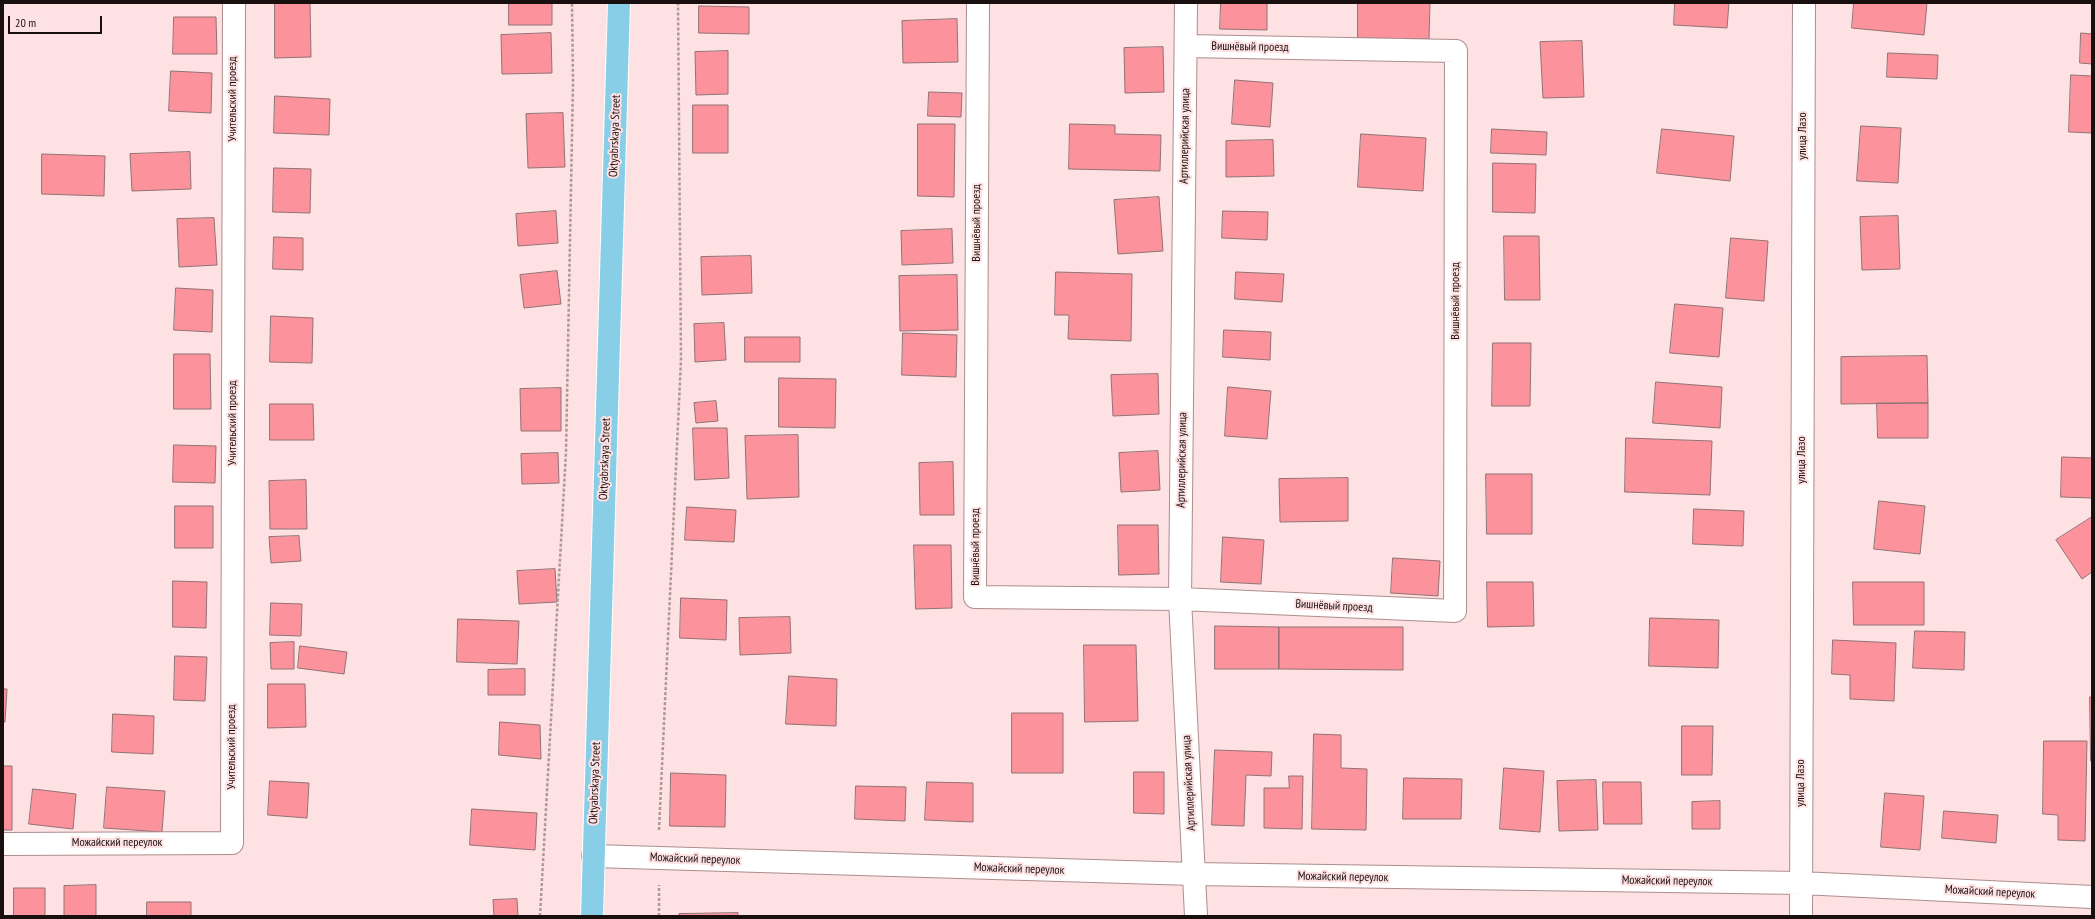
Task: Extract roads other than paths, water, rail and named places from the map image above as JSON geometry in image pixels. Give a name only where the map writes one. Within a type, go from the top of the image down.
[{"type":"main road","name":"Oktyabrskaya Street","points":[[592,916],[619,3]]},
{"type":"street","name":"Учительский проезд","points":[[232,843],[234,3]]},
{"type":"street","name":"Вишнёвый проезд","points":[[978,3],[975,597],[1180,599],[1455,611],[1456,51],[1186,46]]},
{"type":"street","name":"Артиллерийская улица","points":[[1186,3],[1180,599],[1196,916]]},
{"type":"street","name":"улица Лазо","points":[[1801,916],[1804,3]]},
{"type":"street","name":"Можайский переулок","points":[[3,844],[232,843]]},
{"type":"street","name":"Можайский переулок","points":[[593,856],[1194,874],[1801,883],[2092,898]]}]
